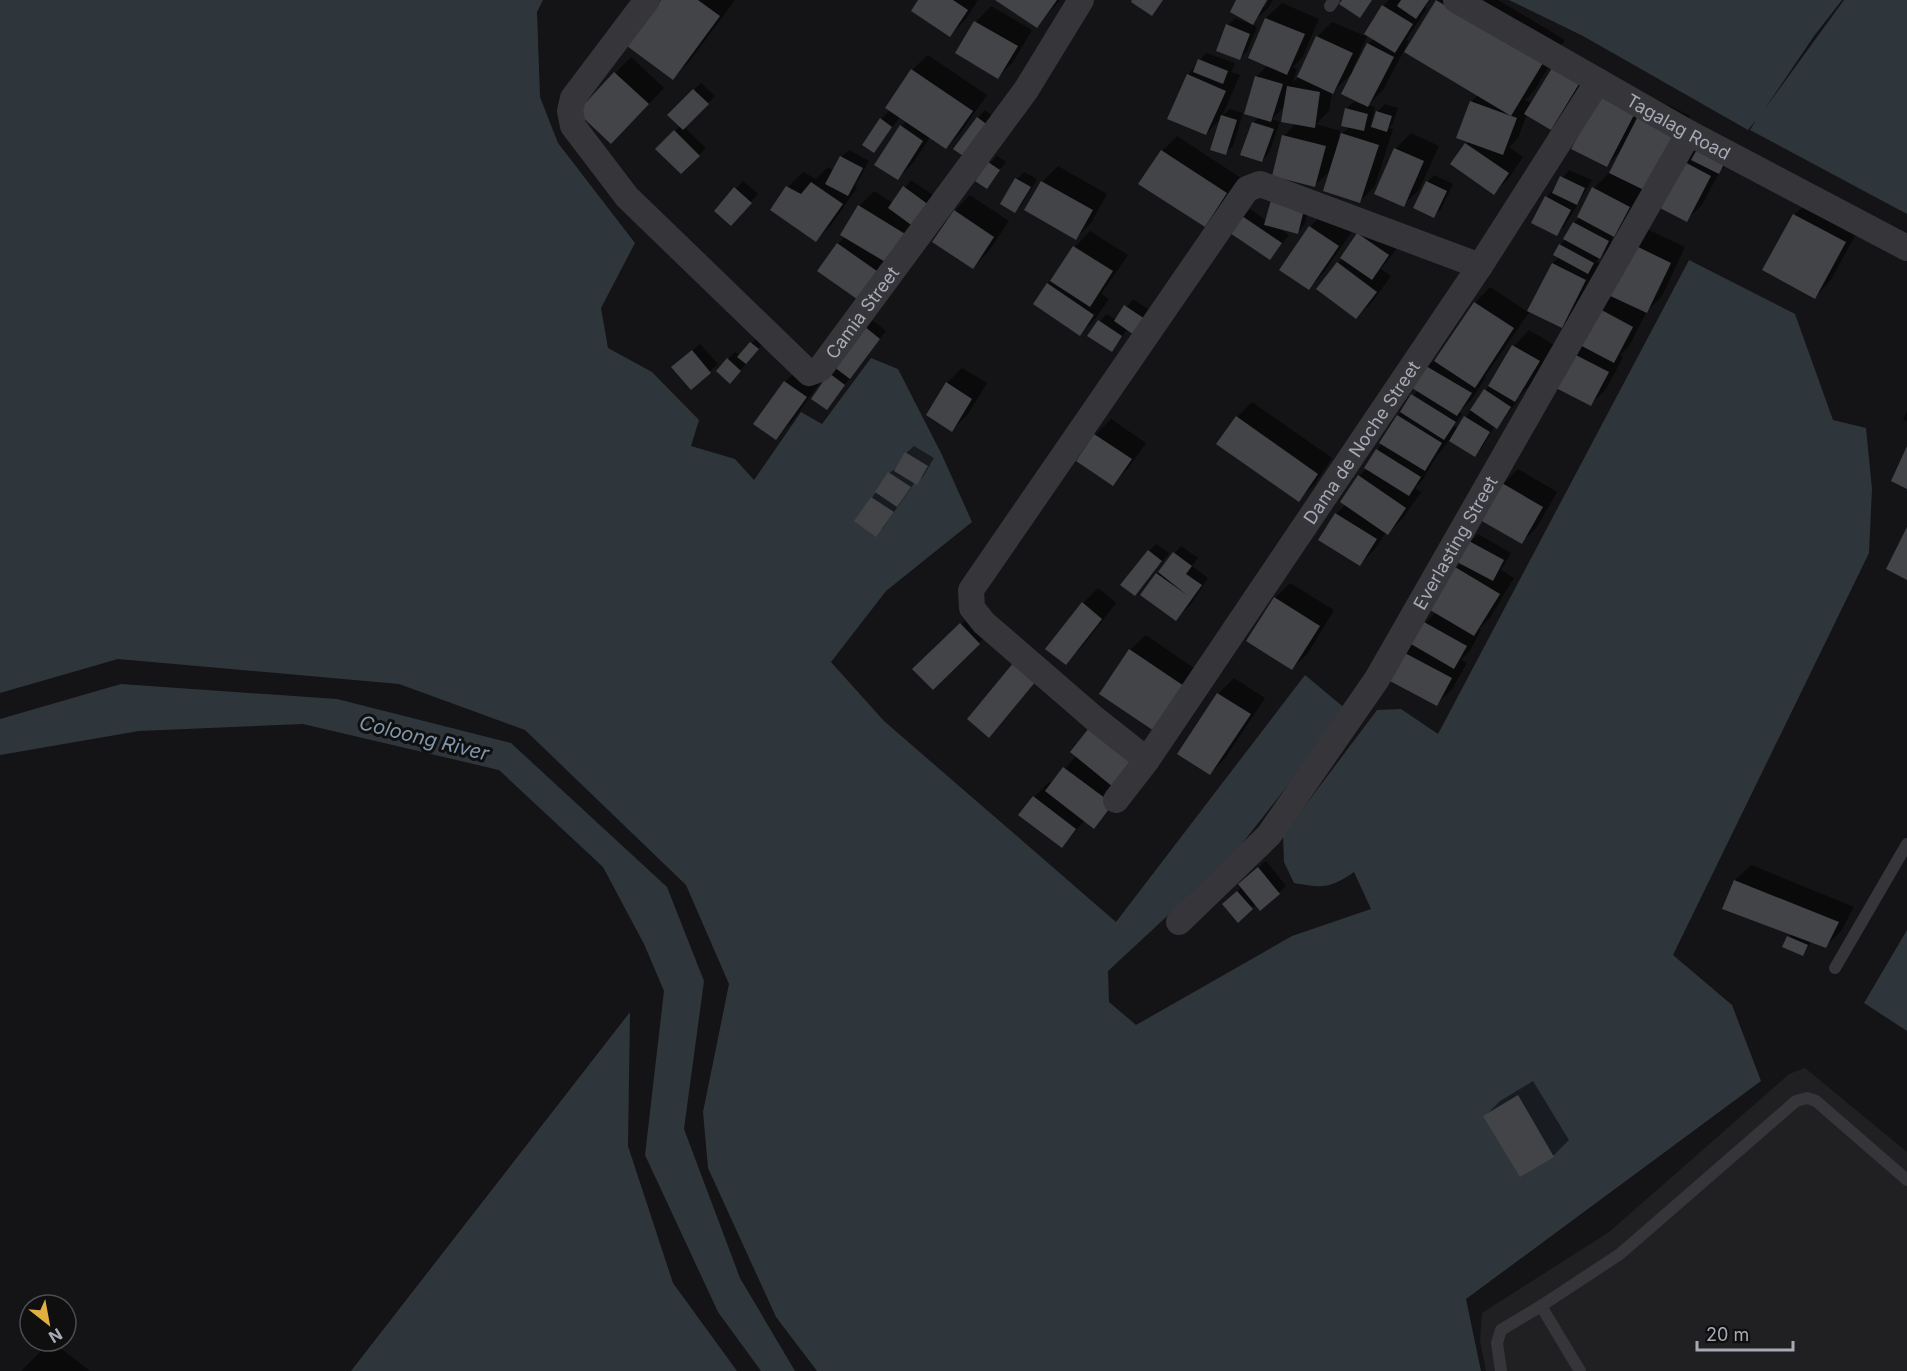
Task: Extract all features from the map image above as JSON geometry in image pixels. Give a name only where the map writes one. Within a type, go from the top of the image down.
[{"type":"street","name":"Camia Street","points":[[647,0],[573,98],[570,111],[573,126],[627,197],[809,373],[820,369],[1026,90],[1081,0]]},
{"type":"street","name":"Tagalag Road","points":[[1456,0],[1689,133],[1907,248]]},
{"type":"street","name":"Dama de Noche Street","points":[[1116,800],[1147,760],[1480,266],[1598,81]]},
{"type":"street","name":"Everlasting Street","points":[[1179,922],[1269,835],[1377,679],[1689,133]]},
{"type":"street","points":[[1147,760],[984,623],[972,608],[971,590],[1247,189],[1260,184],[1480,266]]},
{"type":"lane","points":[[1835,969],[1907,844]]},
{"type":"lane","points":[[1502,1371],[1497,1343],[1501,1330],[1620,1254],[1796,1101],[1807,1098],[1816,1101],[1907,1180]]},
{"type":"lane","points":[[1541,1306],[1580,1371]]},
{"type":"shaded area","points":[[1805,1068],[1907,1152],[1907,1371],[1486,1371],[1480,1341],[1482,1313],[1609,1232],[1789,1074]]},
{"type":"water","points":[[0,0],[543,0],[537,12],[540,97],[558,143],[635,243],[601,308],[608,348],[652,372],[699,420],[691,446],[735,459],[754,480],[801,412],[822,424],[871,358],[898,369],[942,455],[972,522],[886,591],[831,662],[884,721],[1116,922],[1305,675],[1347,710],[1233,855],[1108,971],[1109,1002],[1136,1025],[1292,936],[1371,909],[1354,872],[1326,886],[1294,883],[1284,862],[1283,835],[1377,710],[1401,709],[1438,734],[1689,260],[1795,314],[1833,420],[1866,428],[1872,489],[1869,553],[1673,955],[1732,1005],[1761,1081],[1466,1299],[1481,1371],[817,1371],[776,1317],[708,1168],[703,1112],[729,984],[686,885],[525,730],[399,684],[118,659],[0,693]]},
{"type":"water","points":[[1509,0],[1842,0],[1814,36],[1764,110],[1844,0],[1907,0],[1907,214],[1750,130],[1756,120],[1748,130],[1583,36]]},
{"type":"water","name":"Coloong River","points":[[121,684],[337,699],[511,743],[667,887],[704,981],[684,1129],[740,1278],[795,1371],[761,1371],[718,1312],[645,1155],[664,991],[644,944],[603,867],[499,770],[303,724],[139,731],[0,755],[0,719]]},
{"type":"water","points":[[1907,930],[1907,1031],[1864,1003]]},
{"type":"water","points":[[630,1012],[628,1146],[673,1283],[737,1371],[351,1371]]},
{"type":"building","points":[[661,0],[698,0],[720,16],[673,80],[627,46]]},
{"type":"building","points":[[918,0],[953,0],[968,10],[950,37],[911,11]]},
{"type":"building","points":[[995,0],[1057,0],[1037,28]]},
{"type":"building","points":[[1132,0],[1163,0],[1152,16],[1131,2]]},
{"type":"building","points":[[1236,0],[1267,0],[1253,25],[1230,12]]},
{"type":"building","points":[[1342,0],[1372,0],[1360,18],[1339,4]]},
{"type":"building","points":[[1401,0],[1429,0],[1416,19],[1397,6]]},
{"type":"building","points":[[1436,0],[1543,63],[1511,116],[1404,52]]},
{"type":"building","points":[[1382,5],[1413,24],[1395,53],[1364,34]]},
{"type":"building","points":[[1265,18],[1305,34],[1287,75],[1248,58]]},
{"type":"building","points":[[974,21],[1018,46],[998,79],[955,53]]},
{"type":"building","points":[[1226,24],[1250,34],[1240,60],[1216,51]]},
{"type":"building","points":[[1316,36],[1353,53],[1333,94],[1297,77]]},
{"type":"building","points":[[1367,43],[1394,57],[1368,107],[1341,94]]},
{"type":"building","points":[[1198,59],[1228,71],[1223,84],[1193,72]]},
{"type":"building","points":[[1552,68],[1579,84],[1551,130],[1524,114]]},
{"type":"building","points":[[911,69],[973,111],[946,149],[885,108]]},
{"type":"building","points":[[614,72],[649,104],[611,144],[577,112]]},
{"type":"building","points":[[1187,74],[1226,91],[1206,135],[1167,119]]},
{"type":"building","points":[[1255,76],[1283,84],[1271,122],[1244,114]]},
{"type":"building","points":[[1287,86],[1320,92],[1315,128],[1281,122]]},
{"type":"building","points":[[693,89],[709,104],[683,130],[667,115]]},
{"type":"building","points":[[1599,96],[1634,115],[1607,167],[1571,149]]},
{"type":"building","points":[[1470,101],[1517,118],[1503,155],[1456,138]]},
{"type":"building","points":[[1345,108],[1368,114],[1364,131],[1341,126]]},
{"type":"building","points":[[1376,111],[1392,116],[1387,132],[1371,127]]},
{"type":"building","points":[[1639,114],[1676,132],[1646,191],[1609,173]]},
{"type":"building","points":[[1221,115],[1237,120],[1226,155],[1210,150]]},
{"type":"building","points":[[977,117],[989,126],[966,158],[953,149]]},
{"type":"building","points":[[880,118],[892,127],[874,153],[862,145]]},
{"type":"building","points":[[1252,122],[1274,129],[1262,162],[1240,155]]},
{"type":"building","points":[[900,125],[923,141],[898,180],[874,165]]},
{"type":"building","points":[[674,130],[700,156],[681,174],[655,149]]},
{"type":"building","points":[[1341,133],[1379,145],[1360,203],[1323,191]]},
{"type":"building","points":[[1282,135],[1326,146],[1315,187],[1272,176]]},
{"type":"building","points":[[1701,142],[1728,156],[1719,174],[1691,160]]},
{"type":"building","points":[[1465,143],[1509,173],[1494,195],[1450,164]]},
{"type":"building","points":[[1394,148],[1424,161],[1404,207],[1374,194]]},
{"type":"building","points":[[1161,150],[1227,193],[1205,227],[1138,184]]},
{"type":"building","points":[[840,156],[863,168],[848,196],[825,184]]},
{"type":"building","points":[[1679,159],[1711,176],[1687,222],[1654,205]]},
{"type":"building","points":[[988,162],[1000,170],[987,189],[975,181]]},
{"type":"building","points":[[1560,176],[1585,188],[1577,205],[1552,193]]},
{"type":"building","points":[[1015,178],[1031,187],[1015,213],[1000,204]]},
{"type":"building","points":[[1041,181],[1093,210],[1076,240],[1024,210]]},
{"type":"building","points":[[1426,181],[1447,191],[1434,218],[1413,208]]},
{"type":"building","points":[[811,182],[843,204],[816,242],[770,210],[786,186],[801,194]]},
{"type":"building","points":[[903,186],[929,205],[914,227],[888,208]]},
{"type":"building","points":[[734,187],[752,203],[731,226],[714,211]]},
{"type":"building","points":[[1592,187],[1630,207],[1614,237],[1577,217]]},
{"type":"building","points":[[1545,196],[1571,210],[1557,236],[1531,223]]},
{"type":"building","points":[[1271,200],[1304,210],[1298,234],[1264,225]]},
{"type":"building","points":[[858,205],[910,237],[892,266],[840,235]]},
{"type":"building","points":[[954,210],[994,237],[973,269],[932,242]]},
{"type":"building","points":[[1793,214],[1846,242],[1815,299],[1762,270]]},
{"type":"building","points":[[1242,216],[1282,243],[1270,260],[1230,233]]},
{"type":"building","points":[[1573,222],[1609,241],[1600,259],[1563,239]]},
{"type":"building","points":[[1309,226],[1339,246],[1309,290],[1279,270]]},
{"type":"building","points":[[1357,233],[1389,255],[1372,280],[1340,258]]},
{"type":"building","points":[[837,243],[884,276],[864,304],[817,271]]},
{"type":"building","points":[[1630,243],[1671,263],[1647,313],[1606,294]]},
{"type":"building","points":[[1559,244],[1594,263],[1588,274],[1553,255]]},
{"type":"building","points":[[1073,246],[1113,271],[1090,307],[1050,281]]},
{"type":"building","points":[[1337,262],[1377,292],[1356,319],[1316,289]]},
{"type":"building","points":[[1552,263],[1586,280],[1562,328],[1527,311]]},
{"type":"building","points":[[1047,283],[1094,315],[1080,336],[1033,304]]},
{"type":"building","points":[[1474,302],[1514,328],[1475,388],[1434,361]]},
{"type":"building","points":[[1124,305],[1148,321],[1137,337],[1114,321]]},
{"type":"building","points":[[1598,308],[1633,327],[1614,363],[1578,344]]},
{"type":"building","points":[[1098,320],[1122,336],[1112,352],[1087,336]]},
{"type":"building","points":[[864,326],[880,339],[850,379],[834,367]]},
{"type":"building","points":[[750,342],[759,349],[746,364],[737,357]]},
{"type":"building","points":[[1512,345],[1540,361],[1515,402],[1488,386]]},
{"type":"building","points":[[692,350],[711,373],[691,390],[671,367]]},
{"type":"building","points":[[1572,353],[1609,372],[1591,406],[1554,387]]},
{"type":"building","points":[[727,358],[741,371],[730,384],[716,371]]},
{"type":"building","points":[[1426,366],[1472,393],[1457,416],[1412,388]]},
{"type":"building","points":[[829,373],[845,385],[827,410],[811,399]]},
{"type":"building","points":[[784,381],[807,397],[776,440],[753,424]]},
{"type":"building","points":[[946,382],[972,399],[952,432],[926,415]]},
{"type":"building","points":[[1484,389],[1511,407],[1497,429],[1470,410]]},
{"type":"building","points":[[1411,394],[1456,422],[1444,440],[1400,412]]},
{"type":"building","points":[[1397,415],[1442,443],[1425,471],[1379,443]]},
{"type":"building","points":[[1236,416],[1318,474],[1299,502],[1216,444]]},
{"type":"building","points":[[1464,416],[1490,432],[1475,457],[1449,441]]},
{"type":"building","points":[[1094,434],[1132,459],[1113,486],[1076,461]]},
{"type":"building","points":[[1907,446],[1907,489],[1891,481]]},
{"type":"building","points":[[1376,449],[1421,477],[1409,496],[1364,468]]},
{"type":"building","points":[[905,452],[928,466],[917,485],[894,471]]},
{"type":"building","points":[[888,472],[911,487],[897,507],[875,492]]},
{"type":"building","points":[[1358,475],[1406,508],[1388,535],[1340,502]]},
{"type":"building","points":[[1502,483],[1543,507],[1522,544],[1480,520]]},
{"type":"building","points":[[871,497],[894,512],[876,537],[854,521]]},
{"type":"building","points":[[1335,513],[1377,539],[1360,566],[1318,540]]},
{"type":"building","points":[[1907,527],[1907,580],[1886,569]]},
{"type":"building","points":[[1469,541],[1504,560],[1493,581],[1457,562]]},
{"type":"building","points":[[1148,550],[1162,561],[1135,596],[1120,585]]},
{"type":"building","points":[[1173,552],[1192,566],[1186,574],[1202,585],[1176,621],[1140,595],[1156,573],[1187,595],[1158,572]]},
{"type":"building","points":[[1455,567],[1500,594],[1474,636],[1430,610]]},
{"type":"building","points":[[1274,597],[1320,626],[1292,670],[1246,641]]},
{"type":"building","points":[[1082,602],[1102,619],[1066,665],[1045,649]]},
{"type":"building","points":[[1424,622],[1467,646],[1454,669],[1411,644]]},
{"type":"building","points":[[960,623],[980,644],[933,690],[912,669]]},
{"type":"building","points":[[1129,649],[1187,688],[1157,733],[1099,694]]},
{"type":"building","points":[[1403,652],[1452,678],[1437,706],[1388,680]]},
{"type":"building","points":[[1014,662],[1036,681],[989,738],[967,719]]},
{"type":"building","points":[[1217,693],[1251,714],[1210,775],[1177,754]]},
{"type":"building","points":[[1089,728],[1133,763],[1113,787],[1070,752]]},
{"type":"building","points":[[1063,767],[1113,804],[1094,829],[1045,791]]},
{"type":"building","points":[[1033,796],[1076,829],[1062,848],[1018,815]]},
{"type":"building","points":[[1258,867],[1280,894],[1260,911],[1238,884]]},
{"type":"building","points":[[1734,880],[1839,922],[1826,948],[1722,909]]},
{"type":"building","points":[[1237,891],[1253,909],[1238,923],[1222,904]]},
{"type":"building","points":[[1787,936],[1808,945],[1803,956],[1782,947]]},
{"type":"building","points":[[1518,1095],[1554,1157],[1520,1177],[1483,1116]]}]
